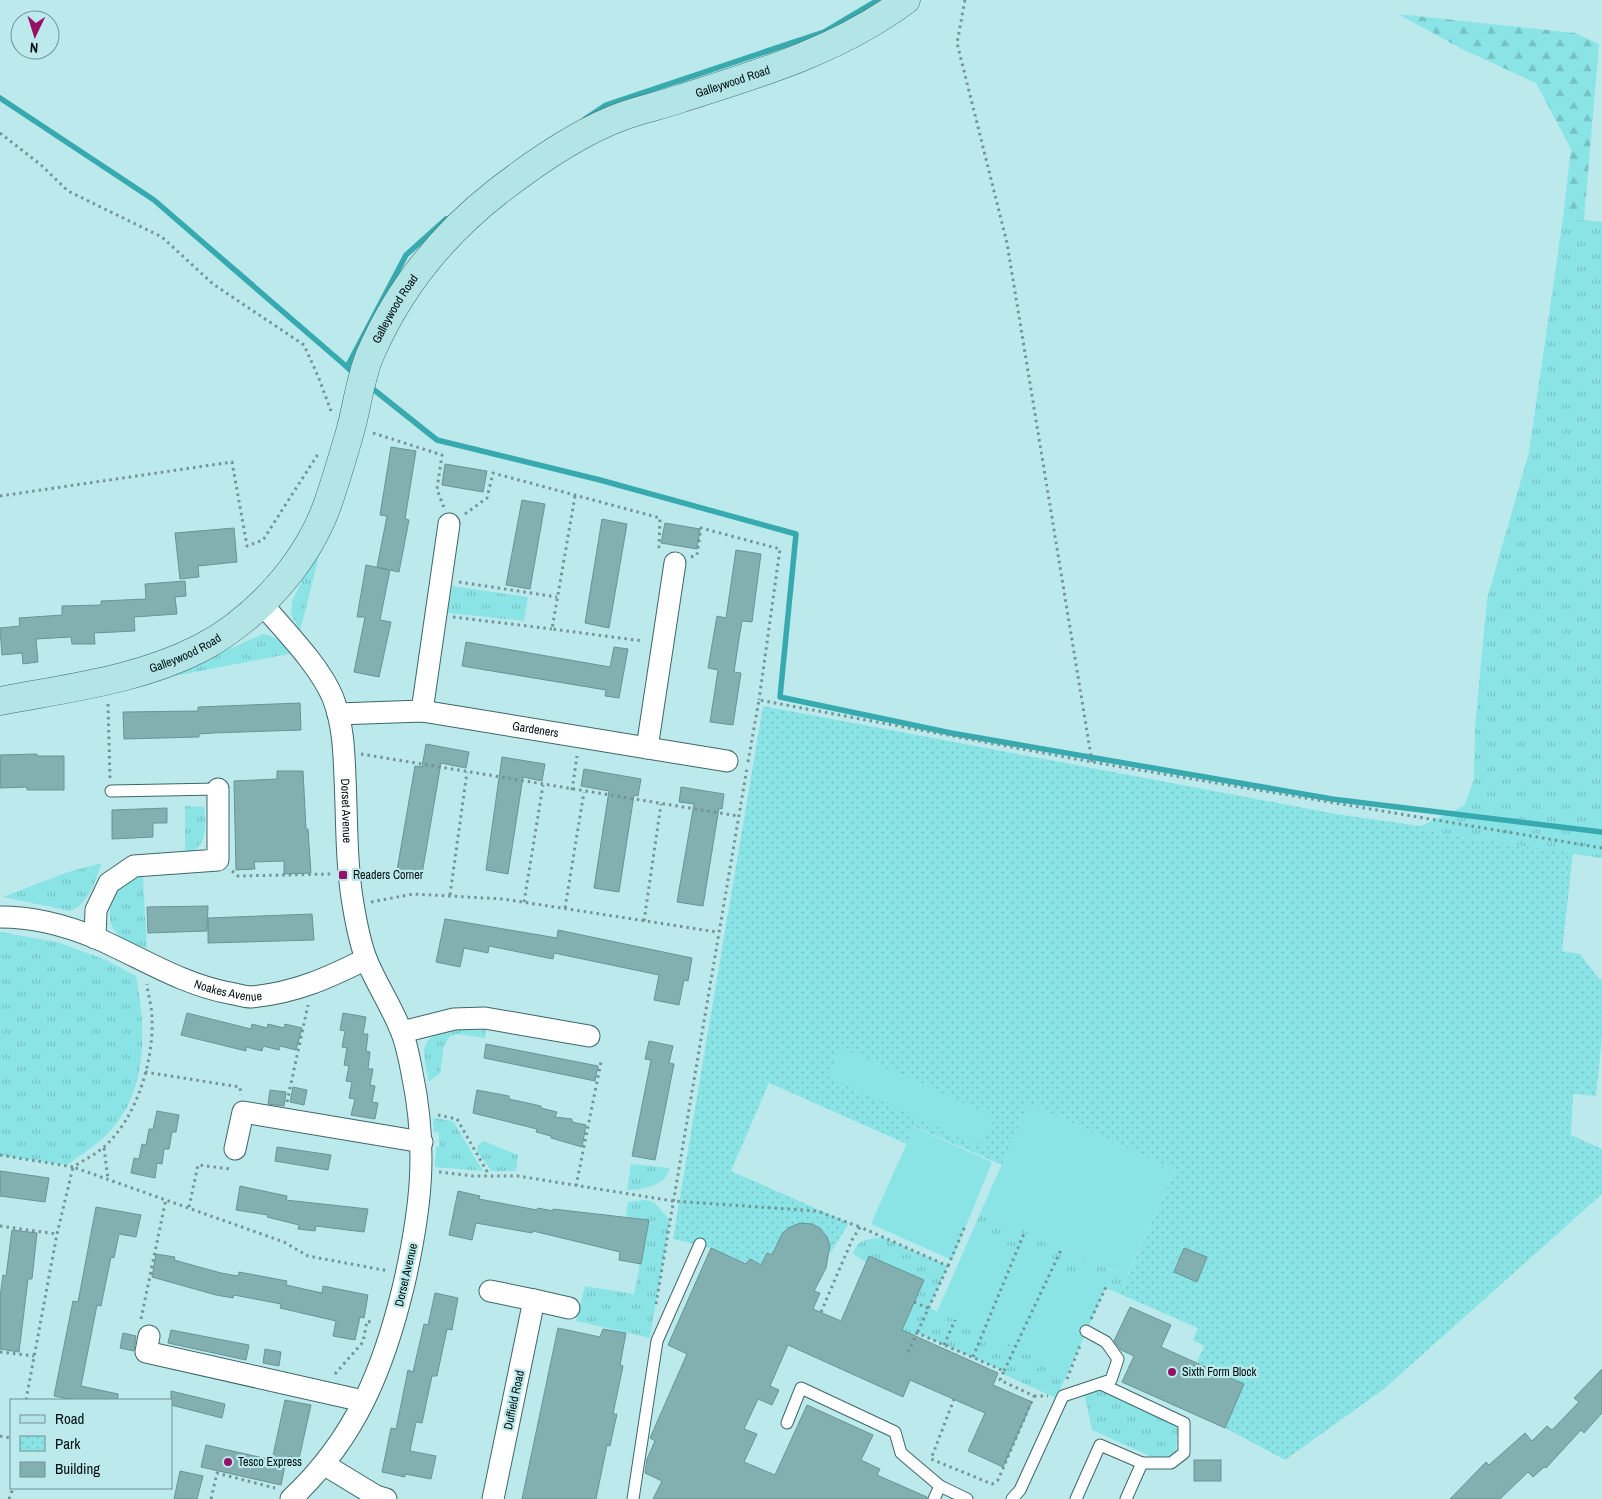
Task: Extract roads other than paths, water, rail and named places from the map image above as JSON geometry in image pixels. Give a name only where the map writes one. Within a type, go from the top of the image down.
[{"type":"street","name":"Galleywood Road","points":[[0,702],[102,682],[154,669],[202,647],[243,621],[263,605],[306,547],[327,506],[343,429],[370,356],[403,292],[450,233],[496,193],[553,151],[621,116],[680,99],[821,51],[879,20],[906,0]]},
{"type":"street","points":[[422,711],[449,524]]},
{"type":"street","points":[[647,748],[675,562]]},
{"type":"street","name":"Dorset Avenue","points":[[263,605],[307,658],[332,695],[338,714],[344,737],[349,874],[353,905],[366,959],[402,1032],[412,1074],[422,1142],[420,1202],[406,1274],[394,1328],[376,1378],[345,1436],[325,1465],[294,1496]]},
{"type":"street","name":"Gardeners","points":[[338,714],[422,711],[727,761]]},
{"type":"street","points":[[95,938],[96,910],[109,884],[134,866],[218,860],[218,789]]},
{"type":"street","name":"Noakes Avenue","points":[[0,917],[30,917],[95,938],[208,989],[249,997],[312,985],[366,959]]},
{"type":"street","points":[[402,1032],[454,1019],[484,1018],[589,1036]]},
{"type":"street","points":[[235,1149],[243,1112],[422,1142]]},
{"type":"street","points":[[490,1291],[569,1308]]},
{"type":"street","name":"Duffield Road","points":[[493,1499],[534,1300]]},
{"type":"street","points":[[146,1353],[363,1401]]},
{"type":"street","points":[[325,1465],[376,1496],[386,1499]]},
{"type":"lane","points":[[111,791],[218,789]]},
{"type":"lane","points":[[633,1499],[658,1341],[700,1244]]},
{"type":"lane","points":[[1012,1499],[1020,1490],[1062,1396],[1111,1380],[1118,1360],[1106,1342],[1086,1331]]},
{"type":"lane","points":[[1076,1499],[1100,1445],[1142,1463],[1171,1463],[1184,1453],[1184,1423],[1100,1384]]},
{"type":"lane","points":[[787,1423],[801,1388],[895,1432],[900,1453],[940,1486],[968,1499]]},
{"type":"lane","points":[[1126,1499],[1142,1463]]},
{"type":"lane","points":[[934,1499],[940,1486]]},
{"type":"waterway","points":[[585,119],[606,105],[824,32],[878,0]]},
{"type":"waterway","points":[[0,98],[154,200],[347,367],[406,255],[446,219]]},
{"type":"waterway","points":[[347,367],[355,375]]},
{"type":"waterway","points":[[368,385],[437,440],[600,480],[796,534],[780,697],[951,733],[1332,799],[1602,832]]},
{"type":"place","name":"Readers Corner","points":[[343,875]]},
{"type":"place","name":"Sixth Form Block","points":[[1172,1372]]},
{"type":"place","name":"Tesco Express","points":[[228,1462]]}]
